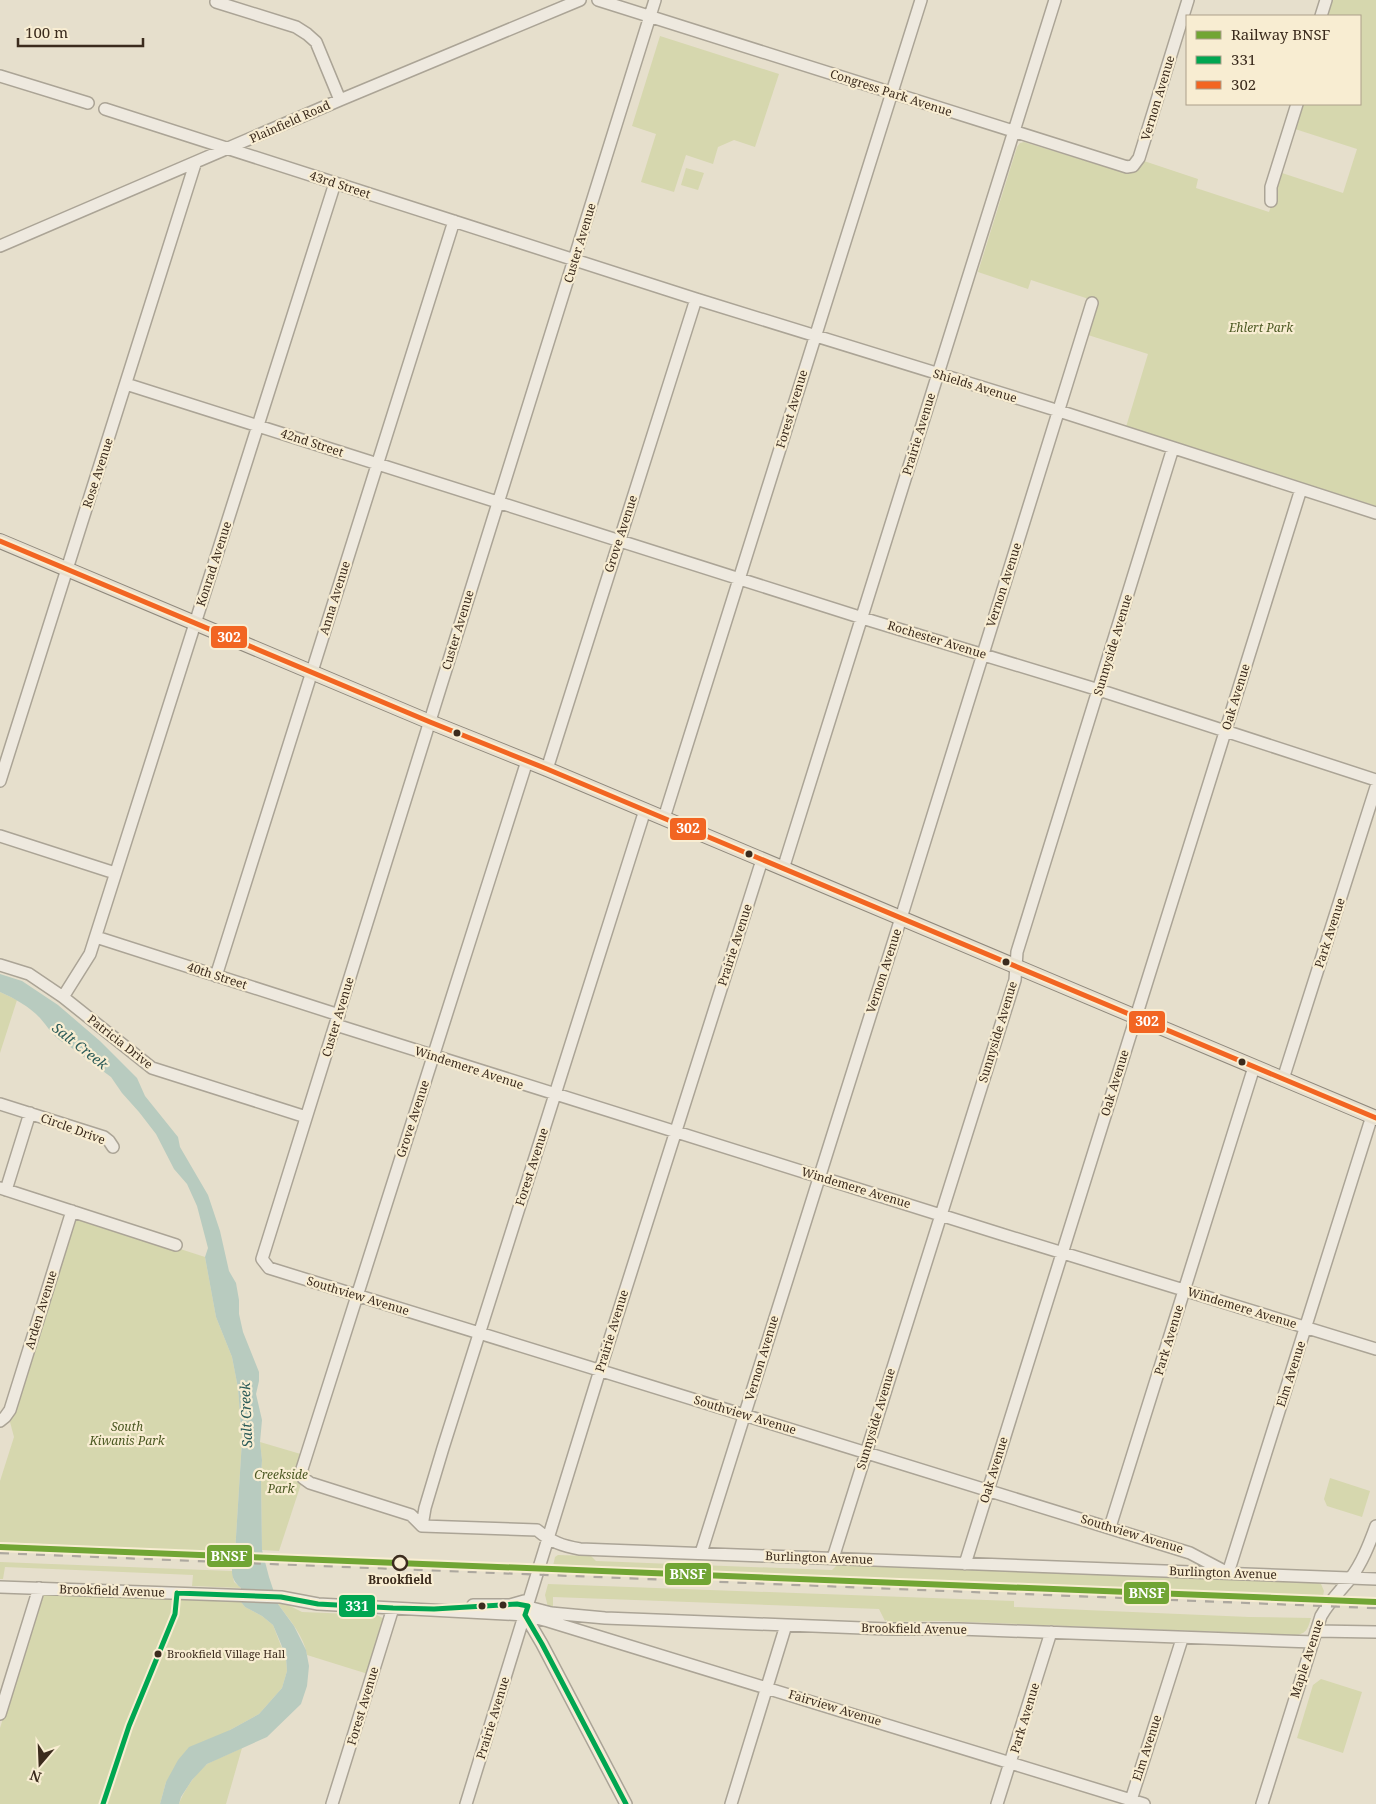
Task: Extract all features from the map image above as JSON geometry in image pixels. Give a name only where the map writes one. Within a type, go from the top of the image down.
[{"type":"main road","points":[[0,541],[1374,1117]]},
{"type":"street","name":"Plainfield Road","points":[[0,246],[230,149],[340,100],[580,0]]},
{"type":"street","name":"Congress Park Avenue","points":[[598,0],[1121,166],[1133,166]]},
{"type":"street","name":"Custer Avenue","points":[[262,1260],[655,0]]},
{"type":"street","name":"Forest Avenue","points":[[664,818],[921,0]]},
{"type":"street","name":"Prairie Avenue","points":[[783,868],[1055,0]]},
{"type":"street","name":"Vernon Avenue","points":[[1133,166],[1139,158],[1188,0]]},
{"type":"street","points":[[1321,15],[1326,0]]},
{"type":"street","points":[[216,2],[296,27],[307,34],[316,42],[340,100]]},
{"type":"street","points":[[0,76],[88,104]]},
{"type":"street","points":[[1271,201],[1271,187],[1297,105]]},
{"type":"street","name":"43rd Street","points":[[105,109],[575,259]]},
{"type":"street","name":"Rose Avenue","points":[[0,781],[195,164]]},
{"type":"street","name":"Konrad Avenue","points":[[63,997],[90,954],[96,938],[115,873],[335,183]]},
{"type":"street","name":"Anna Avenue","points":[[216,976],[454,221]]},
{"type":"street","name":"Shields Avenue","points":[[575,259],[696,299],[1059,411],[1376,512]]},
{"type":"street","name":"Grove Avenue","points":[[547,769],[696,299]]},
{"type":"street","name":"Vernon Avenue","points":[[701,1553],[1092,303]]},
{"type":"street","name":"42nd Street","points":[[126,384],[498,502]]},
{"type":"street","name":"Sunnyside Avenue","points":[[833,1558],[1015,980],[1017,952],[1174,448]]},
{"type":"street","name":"Oak Avenue","points":[[964,1564],[1301,489]]},
{"type":"street","name":"Rochester Avenue","points":[[498,502],[862,618],[1226,730],[1376,780]]},
{"type":"street","name":"Grove Avenue","points":[[422,1526],[411,1515],[310,1483],[303,1478],[302,1469],[527,761]]},
{"type":"street","name":"Park Avenue","points":[[1283,1079],[1376,787]]},
{"type":"street","name":"Forest Avenue","points":[[422,1526],[425,1508],[478,1334],[645,810]]},
{"type":"street","points":[[0,836],[115,873]]},
{"type":"street","name":"Prairie Avenue","points":[[466,1804],[525,1606],[548,1539],[762,860]]},
{"type":"street","name":"40th Street","points":[[96,938],[216,976],[338,1020]]},
{"type":"street","name":"Patricia Drive","points":[[0,965],[29,974],[63,997],[152,1068],[306,1118]]},
{"type":"street","name":"Windemere Avenue","points":[[338,1020],[433,1056],[555,1095],[1376,1349]]},
{"type":"street","name":"Park Avenue","points":[[1110,1527],[1254,1067]]},
{"type":"street","name":"Circle Drive","points":[[0,1104],[104,1137],[113,1147]]},
{"type":"street","name":"Circle Drive","points":[[3,1189],[30,1113]]},
{"type":"street","name":"Elm Avenue","points":[[1228,1573],[1374,1117]]},
{"type":"street","points":[[3,1189],[176,1245]]},
{"type":"street","name":"Arden Avenue","points":[[0,1421],[10,1410],[72,1211]]},
{"type":"street","name":"Southview Avenue","points":[[262,1260],[269,1268],[357,1296],[1190,1552],[1228,1573]]},
{"type":"street","name":"Burlington Avenue","points":[[422,1526],[537,1530],[548,1539],[561,1545],[580,1549],[1376,1579]]},
{"type":"street","name":"Maple Avenue","points":[[1262,1804],[1321,1616],[1366,1554],[1376,1526]]},
{"type":"street","name":"Brookfield Avenue","points":[[0,1587],[281,1597],[318,1604],[393,1608],[434,1609],[525,1606],[551,1614],[606,1618],[1313,1642]]},
{"type":"street","points":[[0,1714],[39,1588]]},
{"type":"street","points":[[525,1606],[542,1644],[626,1804]]},
{"type":"street","name":"Fairview Avenue","points":[[525,1606],[548,1621],[1144,1804]]},
{"type":"street","name":"Forest Avenue","points":[[332,1804],[393,1608]]},
{"type":"street","points":[[731,1804],[786,1625]]},
{"type":"street","points":[[1316,1631],[1376,1632]]},
{"type":"street","name":"Park Avenue","points":[[997,1804],[1051,1632]]},
{"type":"street","name":"Elm Avenue","points":[[1131,1800],[1182,1639]]},
{"type":"green space","name":"Ehlert Park","points":[[1332,0],[1376,0],[1376,506],[1126,427],[1148,354],[1088,335],[1098,302],[1031,280],[1028,289],[978,272],[1017,147],[1020,143],[1024,142],[1122,172],[1134,170],[1144,161],[1198,179],[1196,188],[1269,212],[1282,173],[1343,193],[1357,149],[1295,129],[1303,105],[1361,105],[1361,15],[1327,15]]},
{"type":"green space","points":[[660,36],[779,74],[755,147],[734,140],[718,147],[713,164],[686,155],[674,192],[641,182],[656,134],[632,126]]},
{"type":"green space","points":[[686,168],[704,173],[698,190],[681,185]]},
{"type":"green space","points":[[0,992],[17,1000],[0,1053]]},
{"type":"green space","name":"South Kiwanis Park","points":[[81,1217],[205,1257],[216,1317],[232,1357],[238,1388],[242,1440],[235,1553],[0,1542],[0,1481],[14,1437],[10,1422],[75,1220]]},
{"type":"green space","name":"Creekside Park","points":[[260,1442],[304,1455],[302,1481],[279,1551],[262,1550],[262,1460]]},
{"type":"green space","points":[[1330,1478],[1370,1491],[1362,1517],[1327,1506],[1324,1499]]},
{"type":"green space","points":[[558,1555],[591,1556],[596,1561],[832,1570],[837,1565],[835,1563],[1316,1581],[1321,1584],[1324,1591],[1323,1596],[553,1566],[555,1557]]},
{"type":"green space","points":[[0,1562],[232,1571],[234,1582],[241,1588],[192,1586],[193,1575],[5,1567],[3,1579],[0,1579]]},
{"type":"green space","points":[[548,1584],[1014,1601],[1014,1607],[1311,1618],[1306,1630],[1295,1635],[941,1621],[887,1622],[879,1609],[553,1597],[553,1607],[548,1607],[545,1595]]},
{"type":"green space","points":[[44,1595],[241,1602],[245,1607],[262,1616],[273,1625],[286,1659],[287,1671],[282,1688],[259,1714],[230,1730],[166,1782],[160,1804],[0,1804],[0,1728],[40,1600]]},
{"type":"green space","points":[[284,1603],[302,1612],[377,1615],[384,1619],[368,1674],[307,1655],[303,1641],[278,1604]]},
{"type":"green space","points":[[1321,1679],[1362,1692],[1343,1753],[1297,1738],[1313,1685]]},
{"type":"green space","points":[[242,1748],[226,1804],[179,1804],[191,1781],[200,1770],[213,1761]]},
{"type":"water","name":"Salt Creek","points":[[0,974],[22,981],[58,1005],[100,1041],[137,1078],[145,1096],[178,1137],[180,1147],[208,1195],[220,1231],[229,1271],[236,1283],[243,1332],[259,1372],[256,1394],[262,1420],[260,1442],[262,1460],[262,1550],[278,1604],[294,1626],[306,1650],[309,1666],[307,1686],[301,1704],[267,1737],[207,1764],[192,1780],[181,1797],[179,1804],[160,1804],[166,1782],[178,1760],[189,1747],[230,1730],[259,1714],[282,1688],[287,1671],[286,1658],[273,1625],[262,1616],[245,1607],[241,1602],[241,1588],[234,1580],[232,1572],[235,1553],[242,1440],[238,1388],[232,1357],[216,1317],[205,1257],[208,1248],[197,1206],[187,1184],[174,1169],[156,1134],[111,1077],[58,1039],[32,1010],[0,992]]},
{"type":"railway","points":[[0,1553],[1376,1608]]},
{"type":"rail line","name":"BNSF","points":[[0,1547],[1376,1602]]},
{"type":"transit line","name":"302","points":[[0,541],[1376,1118]]},
{"type":"transit line","name":"331","points":[[177,1593],[281,1597],[318,1604],[393,1608],[434,1609],[517,1604],[528,1606],[525,1615]]},
{"type":"transit line","name":"331","points":[[103,1804],[129,1726],[175,1614],[177,1593]]},
{"type":"transit line","name":"331","points":[[525,1615],[626,1804]]},
{"type":"place","name":"Brookfield","points":[[400,1563]]},
{"type":"place","name":"Brookfield Village Hall","points":[[158,1654]]}]
